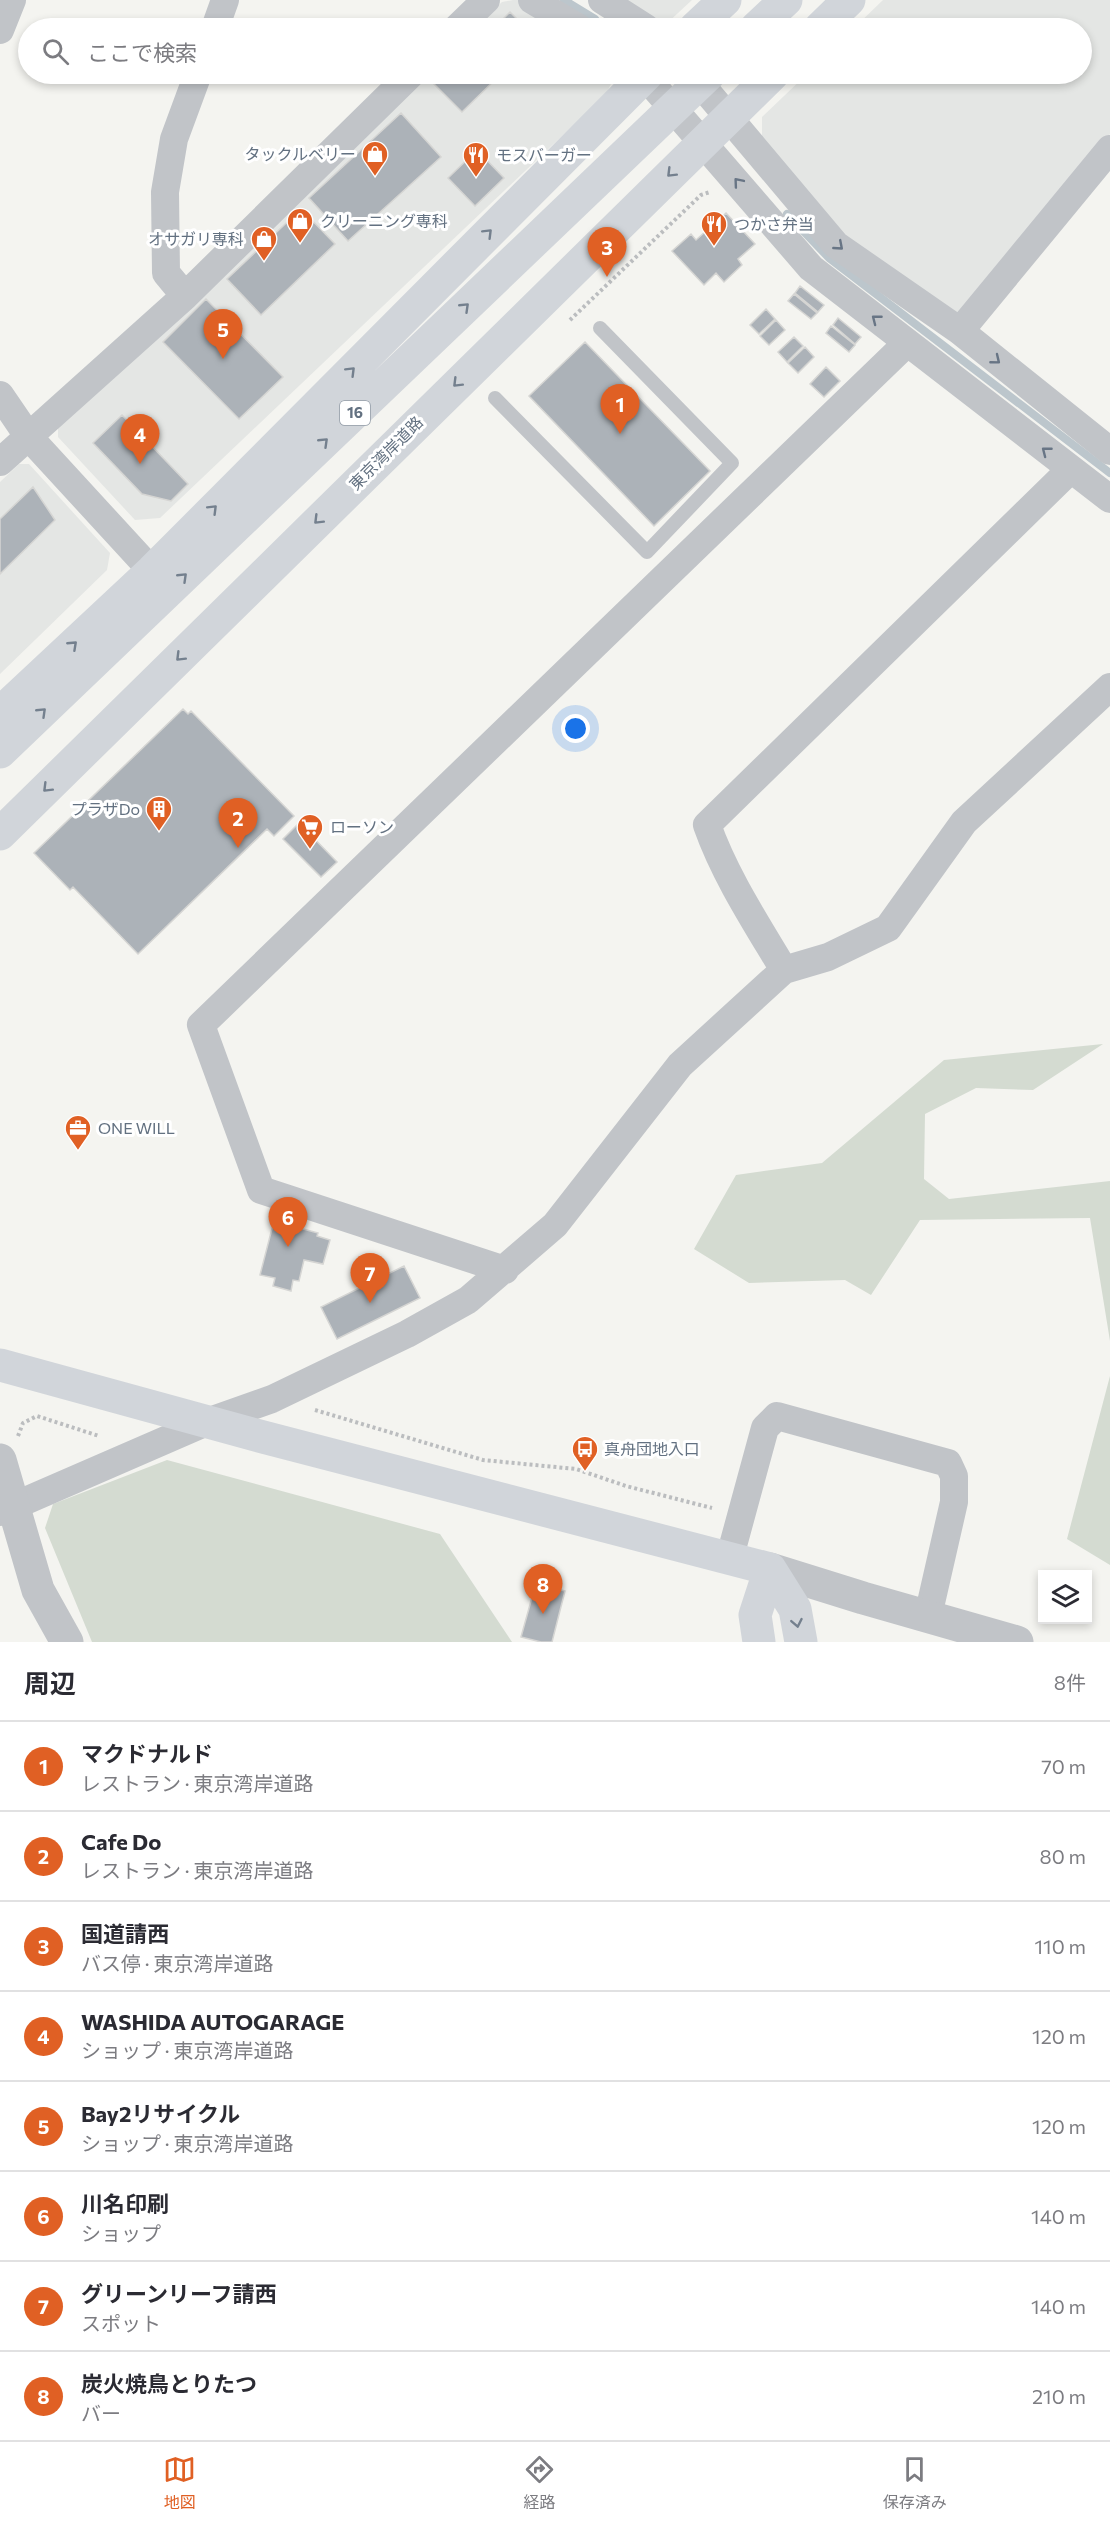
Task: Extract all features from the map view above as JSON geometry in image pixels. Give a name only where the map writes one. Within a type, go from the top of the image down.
[{"type":"main road","points":[[693,18],[713,0]]},
{"type":"main road","points":[[706,18],[725,0]]},
{"type":"main road","points":[[767,18],[786,0]]},
{"type":"main road","points":[[830,18],[849,0]]},
{"type":"main road","name":"16","points":[[0,713],[152,571],[635,84]]},
{"type":"main road","name":"16","points":[[0,752],[699,84]]},
{"type":"main road","name":"東京湾岸道路","points":[[0,834],[763,84]]},
{"type":"main road","points":[[0,1365],[207,1422],[770,1569],[795,1609],[801,1642]]},
{"type":"main road","points":[[759,1642],[756,1615],[770,1569]]},
{"type":"street","points":[[0,30],[12,0]]},
{"type":"street","points":[[218,18],[225,0]]},
{"type":"street","points":[[467,18],[486,0]]},
{"type":"street","points":[[532,0],[562,18]]},
{"type":"street","points":[[602,0],[630,18]]},
{"type":"street","points":[[185,296],[166,273],[165,192],[174,139],[194,84]]},
{"type":"street","points":[[0,462],[185,296],[401,84]]},
{"type":"street","points":[[653,84],[811,268],[906,344],[1110,499]]},
{"type":"street","points":[[700,84],[836,245],[960,331],[1110,451]]},
{"type":"street","points":[[960,331],[1110,149]]},
{"type":"street","points":[[505,1270],[261,1190],[201,1025],[906,344]]},
{"type":"street","points":[[0,395],[28,436],[152,571]]},
{"type":"street","points":[[784,970],[752,917],[714,844],[707,825],[1070,470]]},
{"type":"street","points":[[7,1510],[207,1422],[272,1399],[407,1334],[468,1300],[555,1225],[680,1065],[784,970],[828,957],[888,928],[964,822],[1110,687]]},
{"type":"street","points":[[729,1560],[765,1428],[777,1416],[948,1463],[954,1476],[954,1502],[928,1616]]},
{"type":"street","points":[[10,1453],[7,1510],[38,1590],[67,1642]]},
{"type":"street","points":[[770,1569],[1017,1642]]},
{"type":"lane","points":[[495,398],[647,552],[732,463],[600,328]]},
{"type":"path","points":[[306,1407],[483,1460],[576,1469],[626,1486],[712,1508]]},
{"type":"path","points":[[10,1453],[23,1423],[37,1416],[99,1437]]},
{"type":"shaded area","points":[[520,0],[546,18],[485,18],[502,2]]},
{"type":"shaded area","points":[[616,0],[692,0],[673,18],[640,18]]},
{"type":"shaded area","points":[[883,0],[1110,0],[1110,134],[959,315],[841,236],[762,141],[762,117],[797,84],[1092,84],[1092,18],[864,18]]},
{"type":"shaded area","points":[[417,84],[611,84],[606,94],[160,518],[135,520],[58,437],[58,427]]},
{"type":"shaded area","points":[[19,464],[29,464],[110,553],[107,570],[0,674],[0,482]]},
{"type":"shaded area","points":[[1103,1044],[1033,1090],[976,1088],[925,1114],[924,1179],[949,1199],[1110,1181],[1110,1341],[1090,1218],[920,1220],[871,1295],[845,1280],[749,1283],[694,1249],[736,1175],[822,1163],[944,1060]]},
{"type":"shaded area","points":[[1110,1376],[1110,1565],[1067,1539]]},
{"type":"shaded area","points":[[167,1460],[440,1534],[512,1642],[92,1642],[45,1528],[53,1504]]},
{"type":"building","points":[[510,12],[516,18],[504,18]]},
{"type":"building","points":[[434,84],[491,84],[462,112]]},
{"type":"building","name":"タックルベリー","points":[[401,113],[441,157],[348,241],[309,198]]},
{"type":"building","name":"モスバーガー","points":[[477,150],[504,178],[475,206],[448,178]]},
{"type":"building","points":[[301,209],[335,244],[261,315],[227,279]]},
{"type":"building","name":"つかさ弁当","points":[[726,213],[755,244],[738,259],[742,265],[724,282],[716,273],[704,285],[672,251],[691,234],[696,240]]},
{"type":"building","points":[[800,286],[824,305],[818,312],[795,293]]},
{"type":"building","points":[[794,294],[817,313],[811,319],[788,301]]},
{"type":"building","points":[[206,299],[283,377],[239,419],[163,342]]},
{"type":"building","points":[[766,309],[775,319],[759,334],[750,325]]},
{"type":"building","points":[[838,318],[861,337],[855,344],[833,325]]},
{"type":"building","points":[[776,320],[785,330],[769,345],[760,336]]},
{"type":"building","points":[[831,326],[855,345],[849,352],[826,333]]},
{"type":"building","points":[[794,337],[803,346],[787,362],[778,352]]},
{"type":"building","points":[[585,342],[710,471],[654,526],[529,396]]},
{"type":"building","points":[[805,347],[814,357],[798,373],[788,363]]},
{"type":"building","points":[[826,367],[840,381],[824,397],[810,384]]},
{"type":"building","points":[[122,415],[188,484],[171,501],[142,494],[93,443]]},
{"type":"building","points":[[33,487],[55,520],[0,574],[0,519]]},
{"type":"building","name":"プラザDo","points":[[183,709],[188,714],[191,711],[294,816],[274,836],[267,829],[138,954],[73,887],[70,890],[34,853]]},
{"type":"building","name":"ローソン","points":[[299,823],[337,862],[321,877],[283,839]]},
{"type":"building","points":[[275,1217],[293,1222],[292,1226],[318,1233],[317,1236],[330,1240],[323,1264],[304,1260],[299,1281],[293,1280],[291,1291],[273,1286],[275,1278],[260,1275]]},
{"type":"building","points":[[404,1266],[420,1298],[337,1339],[321,1307]]},
{"type":"building","points":[[536,1583],[565,1591],[552,1642],[521,1637]]},
{"type":"waterway","points":[[564,0],[593,18]]},
{"type":"waterway","points":[[787,214],[829,258],[1110,473]]},
{"type":"place","name":"タックルベリー","points":[[375,177]]},
{"type":"place","name":"モスバーガー","points":[[476,178]]},
{"type":"place","name":"クリーニング専科","points":[[300,244]]},
{"type":"place","name":"つかさ弁当","points":[[714,247]]},
{"type":"place","name":"オサガリ専科","points":[[264,262]]},
{"type":"place","name":"国道請西","points":[[607,277]]},
{"type":"place","name":"Bay2リサイクル","points":[[223,359]]},
{"type":"place","name":"マクドナルド","points":[[620,434]]},
{"type":"place","name":"WASHIDA AUTOGARAGE","points":[[140,464]]},
{"type":"place","name":"プラザDo","points":[[159,832]]},
{"type":"place","name":"Cafe Do","points":[[238,848]]},
{"type":"place","name":"ローソン","points":[[310,850]]},
{"type":"place","name":"ONE WILL","points":[[78,1151]]},
{"type":"place","name":"川名印刷","points":[[288,1247]]},
{"type":"place","name":"グリーンリーフ請西","points":[[370,1303]]},
{"type":"place","name":"真舟団地入口","points":[[585,1472]]},
{"type":"place","name":"炭火焼鳥とりたつ","points":[[543,1614]]}]
